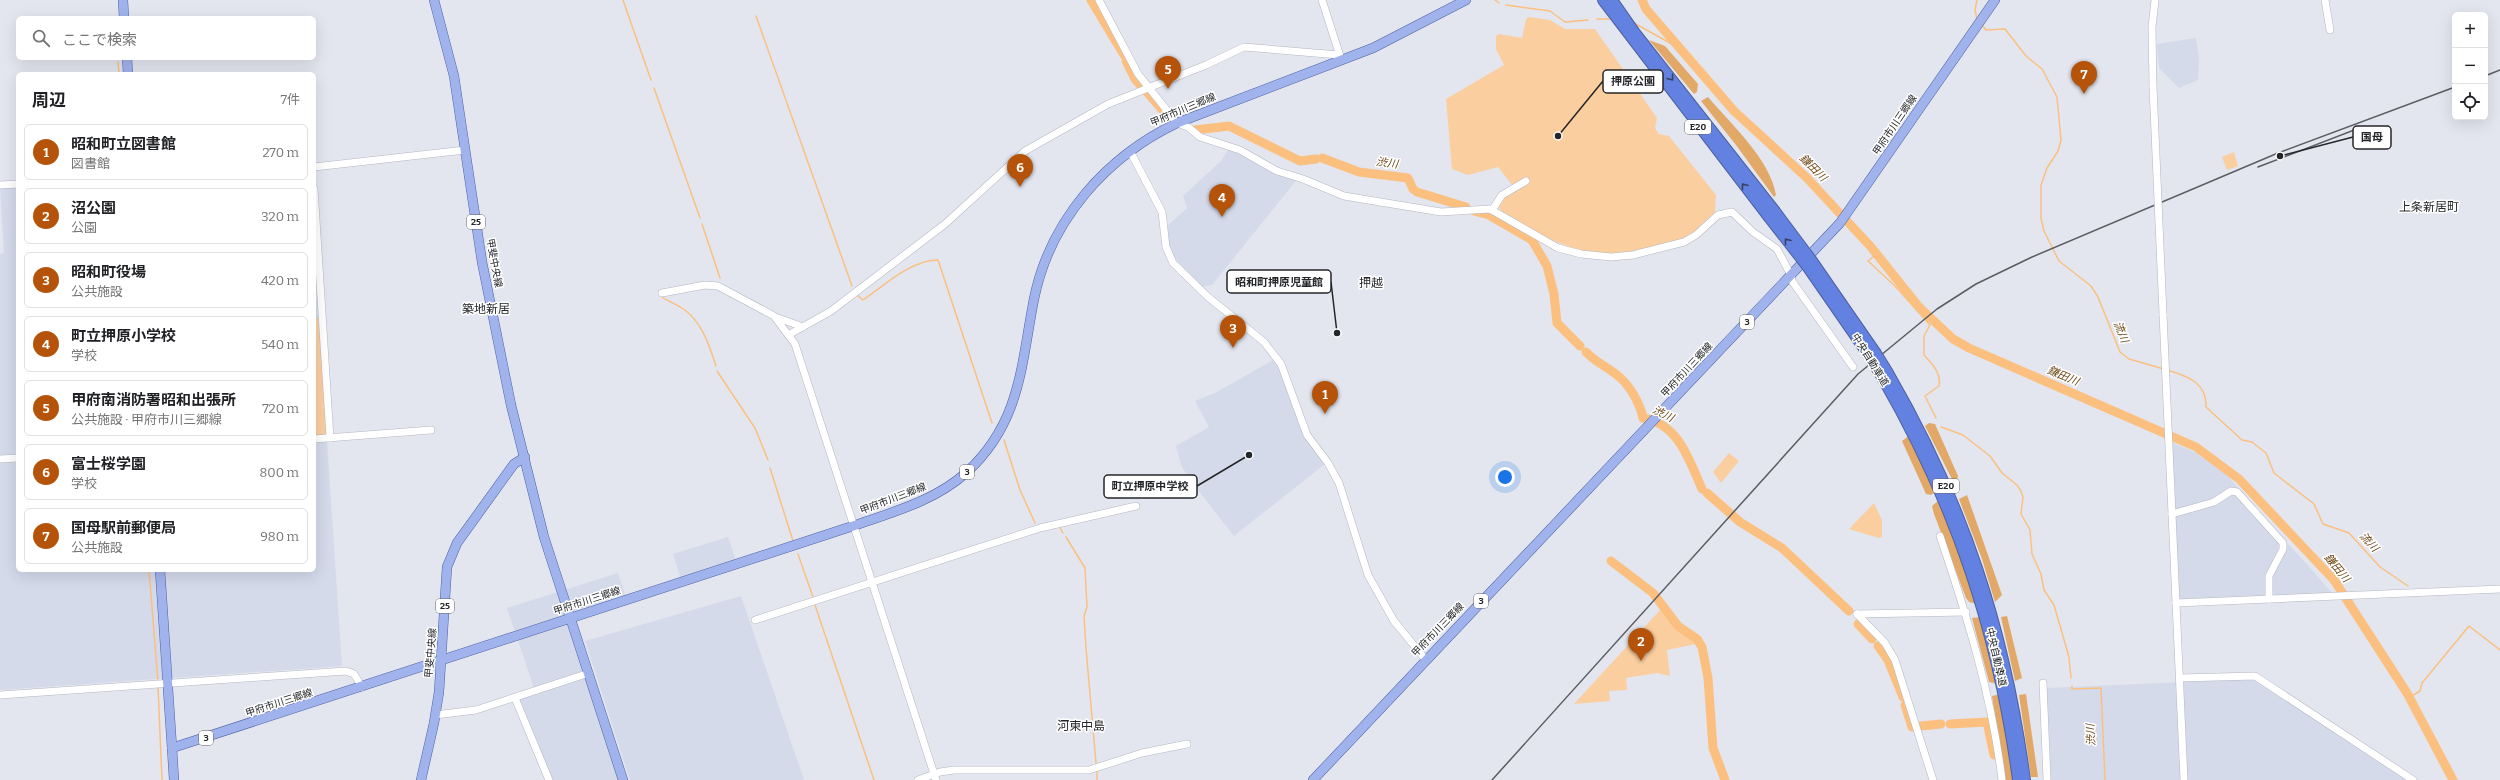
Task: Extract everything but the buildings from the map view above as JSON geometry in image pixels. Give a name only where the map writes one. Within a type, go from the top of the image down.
[{"type":"highway","name":"中央自動車道","points":[[1603,0],[1610,12],[1633,37],[1810,264],[1873,355],[1885,375],[1940,488],[1987,606],[2015,712],[2026,780]]},
{"type":"highway","name":"中央自動車道","points":[[1612,0],[1621,13],[1633,37]]},
{"type":"highway","name":"中央自動車道","points":[[1991,622],[2012,734],[2018,780]]},
{"type":"main road","points":[[123,0],[124,16]]},
{"type":"main road","name":"甲斐中央線","points":[[434,0],[454,76],[487,290],[524,457],[546,542],[623,780]]},
{"type":"main road","name":"甲府市川三郷線","points":[[172,748],[853,526],[910,506],[935,495],[966,472],[984,454],[1005,422],[1016,395],[1034,298],[1041,271],[1054,240],[1070,211],[1092,185],[1130,151],[1155,134],[1177,123],[1401,35],[1466,0]]},
{"type":"main road","name":"甲府市川三郷線","points":[[1313,780],[1840,223],[1995,0]]},
{"type":"main road","points":[[127,60],[128,72]]},
{"type":"main road","name":"甲斐中央線","points":[[421,780],[435,715],[441,661],[445,576],[450,556],[514,464],[524,457]]},
{"type":"main road","points":[[160,572],[161,684],[172,748],[174,780]]},
{"type":"street","points":[[1098,0],[1128,58],[1147,88],[1177,123],[1188,127],[1200,137],[1240,150],[1278,171],[1303,179],[1355,200],[1451,213],[1484,208],[1492,210],[1558,248],[1581,254],[1611,257],[1633,255],[1684,242],[1696,235],[1718,215],[1732,212],[1753,232],[1777,249],[1791,275],[1792,281],[1853,367]]},
{"type":"street","points":[[790,334],[831,311],[945,224],[1025,151],[1105,105],[1206,65],[1244,47],[1340,58],[1322,0]]},
{"type":"street","points":[[2155,0],[2152,27],[2153,87],[2184,780]]},
{"type":"street","points":[[2325,0],[2330,30]]},
{"type":"street","points":[[316,167],[465,150]]},
{"type":"street","points":[[1130,151],[1162,212],[1166,247],[1173,263],[1208,297],[1264,342],[1281,364],[1304,427],[1311,441],[1328,463],[1339,483],[1368,575],[1394,621],[1426,659]]},
{"type":"street","points":[[1492,210],[1502,196],[1526,180]]},
{"type":"street","points":[[0,185],[16,184]]},
{"type":"street","points":[[316,220],[330,438]]},
{"type":"street","points":[[662,293],[705,285],[718,286],[774,316],[803,327]]},
{"type":"street","points":[[774,316],[790,334],[795,344],[935,777]]},
{"type":"street","points":[[316,439],[431,430]]},
{"type":"street","points":[[0,459],[16,458]]},
{"type":"street","points":[[2172,514],[2214,502],[2231,491],[2237,492],[2283,543],[2283,549],[2269,576],[2269,599]]},
{"type":"street","points":[[755,620],[1040,528],[1136,506]]},
{"type":"street","points":[[1940,536],[1966,612],[1988,696],[2002,780]]},
{"type":"street","points":[[2176,603],[2500,589]]},
{"type":"street","points":[[1933,780],[1895,660],[1885,643],[1857,614],[1966,612]]},
{"type":"street","points":[[0,695],[346,671],[354,674],[362,687]]},
{"type":"street","points":[[435,715],[476,710],[589,673]]},
{"type":"street","points":[[2180,678],[2255,676],[2413,780]]},
{"type":"street","points":[[2043,683],[2047,780]]},
{"type":"street","points":[[515,698],[549,780]]},
{"type":"street","points":[[918,780],[935,777],[954,770],[1089,770],[1142,752],[1187,744]]},
{"type":"shaded area","points":[[1529,17],[1550,20],[1565,29],[1595,29],[1657,118],[1655,128],[1659,134],[1669,136],[1716,195],[1715,212],[1693,232],[1677,240],[1632,251],[1611,253],[1593,252],[1575,248],[1541,235],[1502,214],[1498,204],[1501,198],[1516,190],[1498,167],[1468,175],[1452,169],[1446,99],[1504,65],[1496,49],[1496,36],[1499,34],[1522,38],[1526,19]]},
{"type":"shaded area","points":[[2196,38],[2199,59],[2198,80],[2179,88],[2159,68],[2157,44]]},
{"type":"shaded area","points":[[1649,40],[1665,46],[1698,84],[1697,92],[1694,94]]},
{"type":"shaded area","points":[[1708,97],[1758,155],[1772,182],[1776,195],[1774,197],[1736,145],[1701,101]]},
{"type":"shaded area","points":[[1230,147],[1293,177],[1295,182],[1212,285],[1203,287],[1172,256],[1168,247],[1167,226],[1187,208],[1183,196],[1221,161]]},
{"type":"shaded area","points":[[2234,152],[2238,166],[2227,170],[2222,157]]},
{"type":"shaded area","points":[[16,187],[16,572],[316,572],[316,442],[327,441],[342,666],[0,690],[0,254],[4,253],[0,188]]},
{"type":"shaded area","points":[[316,289],[318,318],[316,318]]},
{"type":"shaded area","points":[[316,318],[318,318],[330,438],[316,439]]},
{"type":"shaded area","points":[[1275,359],[1304,435],[1325,464],[1234,536],[1190,480],[1181,465],[1176,446],[1209,427],[1195,401],[1215,393]]},
{"type":"shaded area","points":[[1929,423],[1935,424],[1958,476],[1956,487],[1925,426]]},
{"type":"shaded area","points":[[1910,435],[1935,492],[1931,495],[1926,494],[1902,441]]},
{"type":"shaded area","points":[[2169,441],[2196,453],[2226,474],[2335,596],[2176,603]]},
{"type":"shaded area","points":[[1729,453],[1739,461],[1721,483],[1713,472]]},
{"type":"shaded area","points":[[1967,495],[2002,595],[1995,602],[1982,559],[1959,499]]},
{"type":"shaded area","points":[[1939,500],[1977,604],[1969,602],[1966,598],[1934,514],[1932,506]]},
{"type":"shaded area","points":[[1874,503],[1882,520],[1882,537],[1879,538],[1849,529]]},
{"type":"shaded area","points":[[728,537],[737,564],[682,582],[673,554]]},
{"type":"shaded area","points":[[618,573],[627,600],[571,617],[623,780],[549,780],[515,698],[535,691],[507,608]]},
{"type":"shaded area","points":[[741,596],[804,780],[630,780],[585,641]]},
{"type":"shaded area","points":[[1662,608],[1675,627],[1696,644],[1667,650],[1670,676],[1657,673],[1626,678],[1627,690],[1609,691],[1610,701],[1574,704]]},
{"type":"shaded area","points":[[2007,616],[2022,678],[2015,681],[2001,617]]},
{"type":"shaded area","points":[[1980,617],[1998,684],[1989,682],[1972,618]]},
{"type":"shaded area","points":[[2254,679],[2408,780],[2051,780],[2047,688]]},
{"type":"shaded area","points":[[2000,694],[2014,780],[2005,780],[1992,696]]},
{"type":"shaded area","points":[[2026,694],[2038,777],[2031,777],[2019,695]]},
{"type":"waterway","points":[[623,0],[651,80]]},
{"type":"waterway","name":"渋川","points":[[1091,0],[1124,55]]},
{"type":"waterway","points":[[1495,0],[1499,3]]},
{"type":"waterway","name":"鎌田川","points":[[1642,0],[1646,9],[1734,111],[1807,178],[1871,247],[1919,307],[1953,339],[1969,348],[2196,447],[2239,479],[2334,580],[2407,693],[2453,780]]},
{"type":"waterway","name":"流川","points":[[1977,0],[1975,10],[1977,19]]},
{"type":"waterway","points":[[1506,5],[1550,11],[1565,22],[1588,20]]},
{"type":"waterway","points":[[756,16],[852,286]]},
{"type":"waterway","points":[[1597,19],[1613,19]]},
{"type":"waterway","points":[[1634,23],[1679,48]]},
{"type":"waterway","name":"流川","points":[[1982,25],[1986,30],[2005,29],[2026,56],[2042,69],[2057,97],[2061,140],[2058,151],[2047,168],[2041,185],[2041,218],[2044,231],[2059,261],[2091,286],[2098,297],[2120,352],[2129,359],[2164,369]]},
{"type":"waterway","name":"渋川","points":[[1126,61],[1135,79],[1142,87]]},
{"type":"waterway","points":[[118,62],[119,72]]},
{"type":"waterway","points":[[654,88],[700,218]]},
{"type":"waterway","name":"渋川","points":[[1147,92],[1172,121]]},
{"type":"waterway","name":"渋川","points":[[1195,130],[1229,126],[1300,161],[1316,159]]},
{"type":"waterway","name":"渋川","points":[[1322,158],[1359,172],[1408,178],[1413,189],[1417,192],[1466,207]]},
{"type":"waterway","name":"渋川","points":[[1474,211],[1489,215],[1532,240],[1547,266],[1554,294],[1557,323],[1580,346]]},
{"type":"waterway","points":[[702,224],[720,278]]},
{"type":"waterway","points":[[1877,254],[1868,261],[1895,286],[1930,325],[1924,336],[1924,355],[1935,369],[1940,381],[1939,386],[1925,396],[1936,418]]},
{"type":"waterway","points":[[857,295],[863,300],[908,269],[918,264],[938,260],[992,423]]},
{"type":"waterway","points":[[662,297],[683,309],[697,322],[708,343],[716,366]]},
{"type":"waterway","name":"渋川","points":[[1586,352],[1593,359],[1626,383],[1637,400],[1643,418],[1666,428],[1674,435],[1687,455],[1702,489]]},
{"type":"waterway","name":"流川","points":[[2167,370],[2189,378],[2200,386],[2203,392],[2206,407],[2242,440],[2252,442],[2266,453],[2274,473],[2314,504],[2323,524],[2349,533],[2380,567],[2408,586]]},
{"type":"waterway","points":[[717,371],[755,428],[768,460]]},
{"type":"waterway","points":[[1941,427],[1963,435],[1990,456],[2002,473],[2017,485],[2021,491],[2023,497],[2021,514],[2030,530],[2032,554],[2041,574],[2044,590],[2054,605],[2069,657],[2071,678]]},
{"type":"waterway","points":[[1004,440],[1020,490],[1035,523]]},
{"type":"waterway","points":[[770,468],[793,541]]},
{"type":"waterway","name":"渋川","points":[[1707,493],[1740,522],[1782,548],[1849,611]]},
{"type":"waterway","points":[[1059,526],[1063,533]]},
{"type":"waterway","points":[[1066,537],[1085,568],[1087,607],[1084,616],[1096,763]]},
{"type":"waterway","points":[[798,554],[813,597]]},
{"type":"waterway","points":[[1611,561],[1653,593],[1678,626],[1697,639],[1702,647],[1708,678],[1713,748],[1725,780]]},
{"type":"waterway","points":[[149,572],[158,682]]},
{"type":"waterway","points":[[815,605],[874,780]]},
{"type":"waterway","name":"渋川","points":[[1858,624],[1872,639]]},
{"type":"waterway","points":[[2410,697],[2420,691],[2422,683],[2469,626],[2500,650]]},
{"type":"waterway","name":"渋川","points":[[1878,646],[1888,660],[1903,697]]},
{"type":"waterway","points":[[158,686],[162,780]]},
{"type":"waterway","name":"渋川","points":[[2072,686],[2072,689],[2101,688],[2105,780]]},
{"type":"waterway","name":"渋川","points":[[1905,705],[1912,727]]},
{"type":"waterway","name":"渋川","points":[[1950,724],[1987,722],[1994,755]]},
{"type":"waterway","name":"渋川","points":[[1921,726],[1941,724]]},
{"type":"waterway","points":[[1097,771],[1097,780]]},
{"type":"railway","points":[[2488,75],[2500,70]]},
{"type":"railway","points":[[1492,780],[1858,374],[1937,309],[1976,284],[2032,257],[2278,153],[2452,88]]},
{"type":"railway","points":[[2258,167],[2362,127]]},
{"type":"place","name":"甲府南消防署昭和出張所","points":[[1168,89]]},
{"type":"place","name":"国母駅前郵便局","points":[[2084,94]]},
{"type":"place","name":"押原公園","points":[[1558,136]]},
{"type":"place","name":"国母","points":[[2280,156]]},
{"type":"place","name":"富士桜学園","points":[[1020,187]]},
{"type":"place","name":"町立押原小学校","points":[[1222,217]]},
{"type":"place","name":"昭和町押原児童館","points":[[1337,333]]},
{"type":"place","name":"昭和町役場","points":[[1233,348]]},
{"type":"place","name":"昭和町立図書館","points":[[1325,414]]},
{"type":"place","name":"町立押原中学校","points":[[1249,455]]},
{"type":"place","name":"沼公園","points":[[1641,661]]},
{"type":"district","name":"上条新居町","points":[[2429,207]]},
{"type":"district","name":"押越","points":[[1371,283]]},
{"type":"district","name":"築地新居","points":[[486,309]]},
{"type":"district","name":"河東中島","points":[[1081,726]]}]
